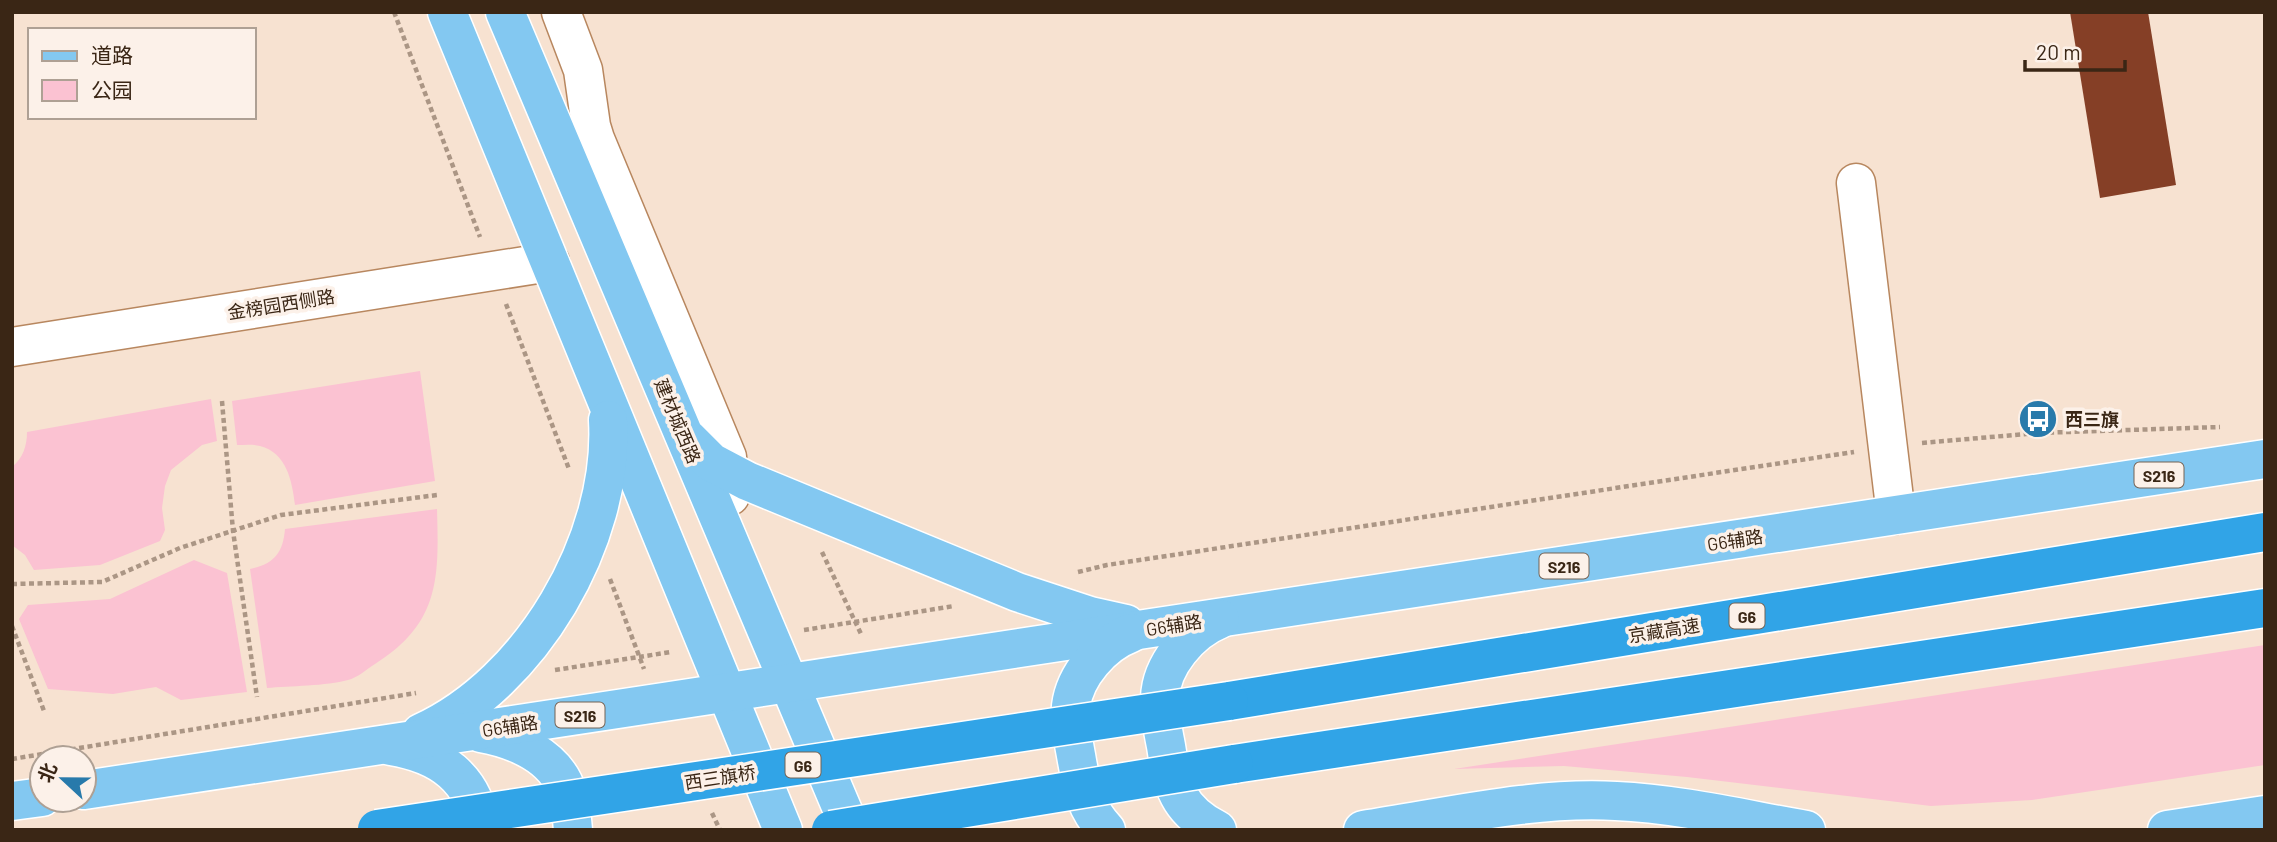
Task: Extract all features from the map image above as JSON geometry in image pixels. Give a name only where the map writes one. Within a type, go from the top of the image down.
[{"type":"highway","name":"京藏高速","points":[[1229,701],[2265,532]]},
{"type":"highway","points":[[831,830],[1234,764],[2265,608]]},
{"type":"highway","name":"西三旗桥","points":[[377,829],[1229,701]]},
{"type":"highway","name":"G6","points":[[371,830],[377,829]]},
{"type":"main road","points":[[447,12],[783,830]]},
{"type":"main road","name":"建材城西路","points":[[505,12],[851,830]]},
{"type":"main road","points":[[372,747],[413,736],[438,724],[480,695],[527,648],[557,605],[592,529],[608,463],[608,419],[600,384]]},
{"type":"main road","points":[[681,429],[698,451],[1005,587],[1090,616],[1131,624],[1181,624]]},
{"type":"main road","name":"G6辅路","points":[[98,788],[2265,459]]},
{"type":"main road","points":[[1216,830],[1196,817],[1175,790],[1171,779],[1160,694],[1169,666],[1183,647],[1207,626],[1232,616]]},
{"type":"main road","points":[[1106,830],[1092,813],[1082,792],[1071,706],[1080,679],[1094,660],[1118,639],[1143,630]]},
{"type":"main road","points":[[462,733],[481,733],[508,739],[547,761],[567,790],[573,830]]},
{"type":"main road","points":[[372,747],[390,746],[408,750],[428,757],[456,774],[464,782],[476,804],[481,830]]},
{"type":"main road","points":[[1363,830],[1554,801],[1673,806],[1806,830]]},
{"type":"main road","points":[[2167,830],[2265,815]]},
{"type":"street","name":"建材城西路","points":[[561,12],[583,70],[591,126],[596,139],[737,469]]},
{"type":"street","points":[[1856,183],[1896,515]]},
{"type":"street","name":"金榜园西侧路","points":[[12,347],[550,262]]},
{"type":"street","points":[[737,469],[730,531],[738,562]]},
{"type":"path","points":[[394,12],[572,477]]},
{"type":"path","points":[[222,401],[233,531],[257,697]]},
{"type":"path","points":[[1076,573],[1107,565],[1888,447],[1987,436],[2225,427]]},
{"type":"path","points":[[12,584],[102,582],[180,548],[281,516],[437,495]]},
{"type":"path","points":[[592,529],[623,611]]},
{"type":"path","points":[[915,612],[954,606]]},
{"type":"path","points":[[12,626],[44,711]]},
{"type":"path","points":[[547,672],[573,667]]},
{"type":"path","points":[[12,759],[426,692]]},
{"type":"green space","points":[[420,371],[435,481],[295,505],[290,478],[282,461],[260,446],[237,445],[232,401]]},
{"type":"green space","points":[[211,399],[217,441],[202,445],[171,470],[165,486],[162,508],[165,530],[160,541],[100,565],[34,570],[25,555],[12,545],[12,467],[24,451],[27,432]]},
{"type":"green space","points":[[437,509],[435,578],[424,615],[412,632],[396,648],[351,679],[330,684],[267,688],[250,569],[265,564],[276,556],[282,545],[285,529]]},
{"type":"green space","points":[[194,560],[227,573],[247,692],[181,700],[156,687],[113,694],[48,689],[19,619],[28,605],[110,599]]},
{"type":"green space","points":[[2265,645],[2265,765],[2032,800],[1931,806],[1687,777],[1564,766],[1454,769]]},
{"type":"building","points":[[2070,12],[2148,12],[2176,185],[2100,198]]},
{"type":"place","name":"西三旗","points":[[2038,419]]}]
